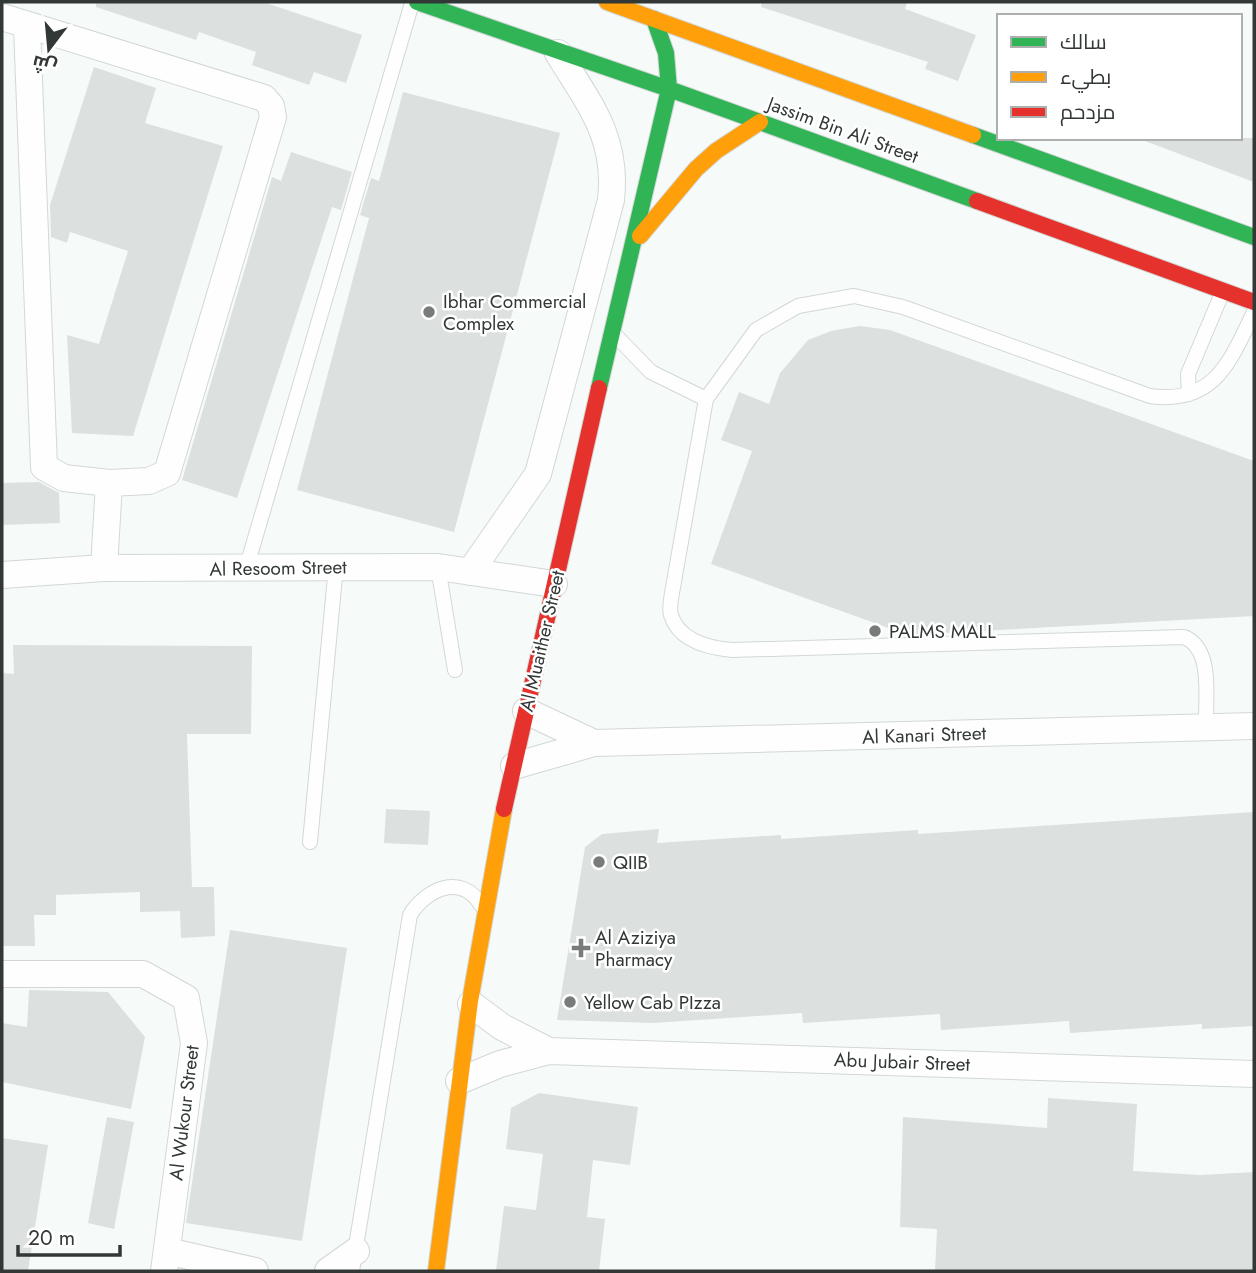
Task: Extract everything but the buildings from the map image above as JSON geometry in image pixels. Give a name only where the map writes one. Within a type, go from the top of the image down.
[{"type":"street","name":"Jassim Bin Ali Street","points":[[415,2],[669,89],[1254,302]]},
{"type":"street","name":"Jassim Bin Ali Street","points":[[607,2],[1254,237]]},
{"type":"street","points":[[2,17],[27,27],[264,98],[271,106],[273,117],[167,472],[149,481],[109,483],[64,478],[44,467],[27,27]]},
{"type":"street","name":"Al Muaither Street","points":[[436,1271],[459,1081],[485,912],[554,584],[669,89],[666,52],[654,19]]},
{"type":"street","points":[[470,572],[538,474],[611,200],[614,175],[611,149],[602,124],[558,53]]},
{"type":"street","points":[[635,243],[696,169],[716,151],[760,122]]},
{"type":"street","points":[[104,568],[109,483]]},
{"type":"street","name":"Al Resoom Street","points":[[2,575],[104,568],[438,567],[554,584]]},
{"type":"street","name":"Al Kanari Street","points":[[526,711],[594,743]]},
{"type":"street","name":"Al Kanari Street","points":[[514,766],[594,743],[1254,726]]},
{"type":"street","name":"Al Wukour Street","points":[[2,974],[143,974],[186,998],[194,1043],[166,1261],[255,1271]]},
{"type":"street","name":"Abu Jubair Street","points":[[471,1004],[502,1027],[549,1051]]},
{"type":"street","name":"Abu Jubair Street","points":[[459,1081],[500,1064],[549,1051],[1254,1074]]},
{"type":"street","points":[[328,1271],[354,1261]]},
{"type":"lane","points":[[246,569],[415,2]]},
{"type":"lane","points":[[1189,394],[1188,374],[1223,291]]},
{"type":"lane","points":[[1206,727],[1203,654],[1196,642],[1184,636],[732,650],[708,648],[684,634],[670,614],[672,593],[706,399],[756,330],[798,306],[854,296],[903,307],[1150,396],[1166,399],[1189,394],[1213,383],[1229,364],[1254,312]]},
{"type":"lane","points":[[614,333],[652,372],[706,399]]},
{"type":"lane","points":[[310,842],[336,566]]},
{"type":"lane","points":[[438,567],[455,670]]},
{"type":"lane","points":[[354,1261],[411,915],[425,896],[447,887],[463,889],[477,898],[485,912]]},
{"type":"traffic: fast","points":[[417,2],[669,89],[977,201]]},
{"type":"traffic: fast","points":[[599,388],[669,89],[666,53],[654,19]]},
{"type":"traffic: fast","points":[[973,135],[1254,237]]},
{"type":"traffic: slow","points":[[607,2],[973,135]]},
{"type":"traffic: slow","points":[[640,236],[696,169],[716,151],[760,122]]},
{"type":"traffic: slow","points":[[436,1271],[470,1001],[504,809]]},
{"type":"traffic: jam","points":[[977,201],[1254,302]]},
{"type":"traffic: jam","points":[[504,809],[599,388]]},
{"type":"place","name":"Ibhar Commercial Complex","points":[[429,312]]},
{"type":"place","name":"PALMS MALL","points":[[875,631]]},
{"type":"place","name":"QIIB","points":[[599,862]]},
{"type":"place","name":"Al Aziziya Pharmacy","points":[[581,948]]},
{"type":"place","name":"Yellow Cab PIzza","points":[[570,1002]]}]
